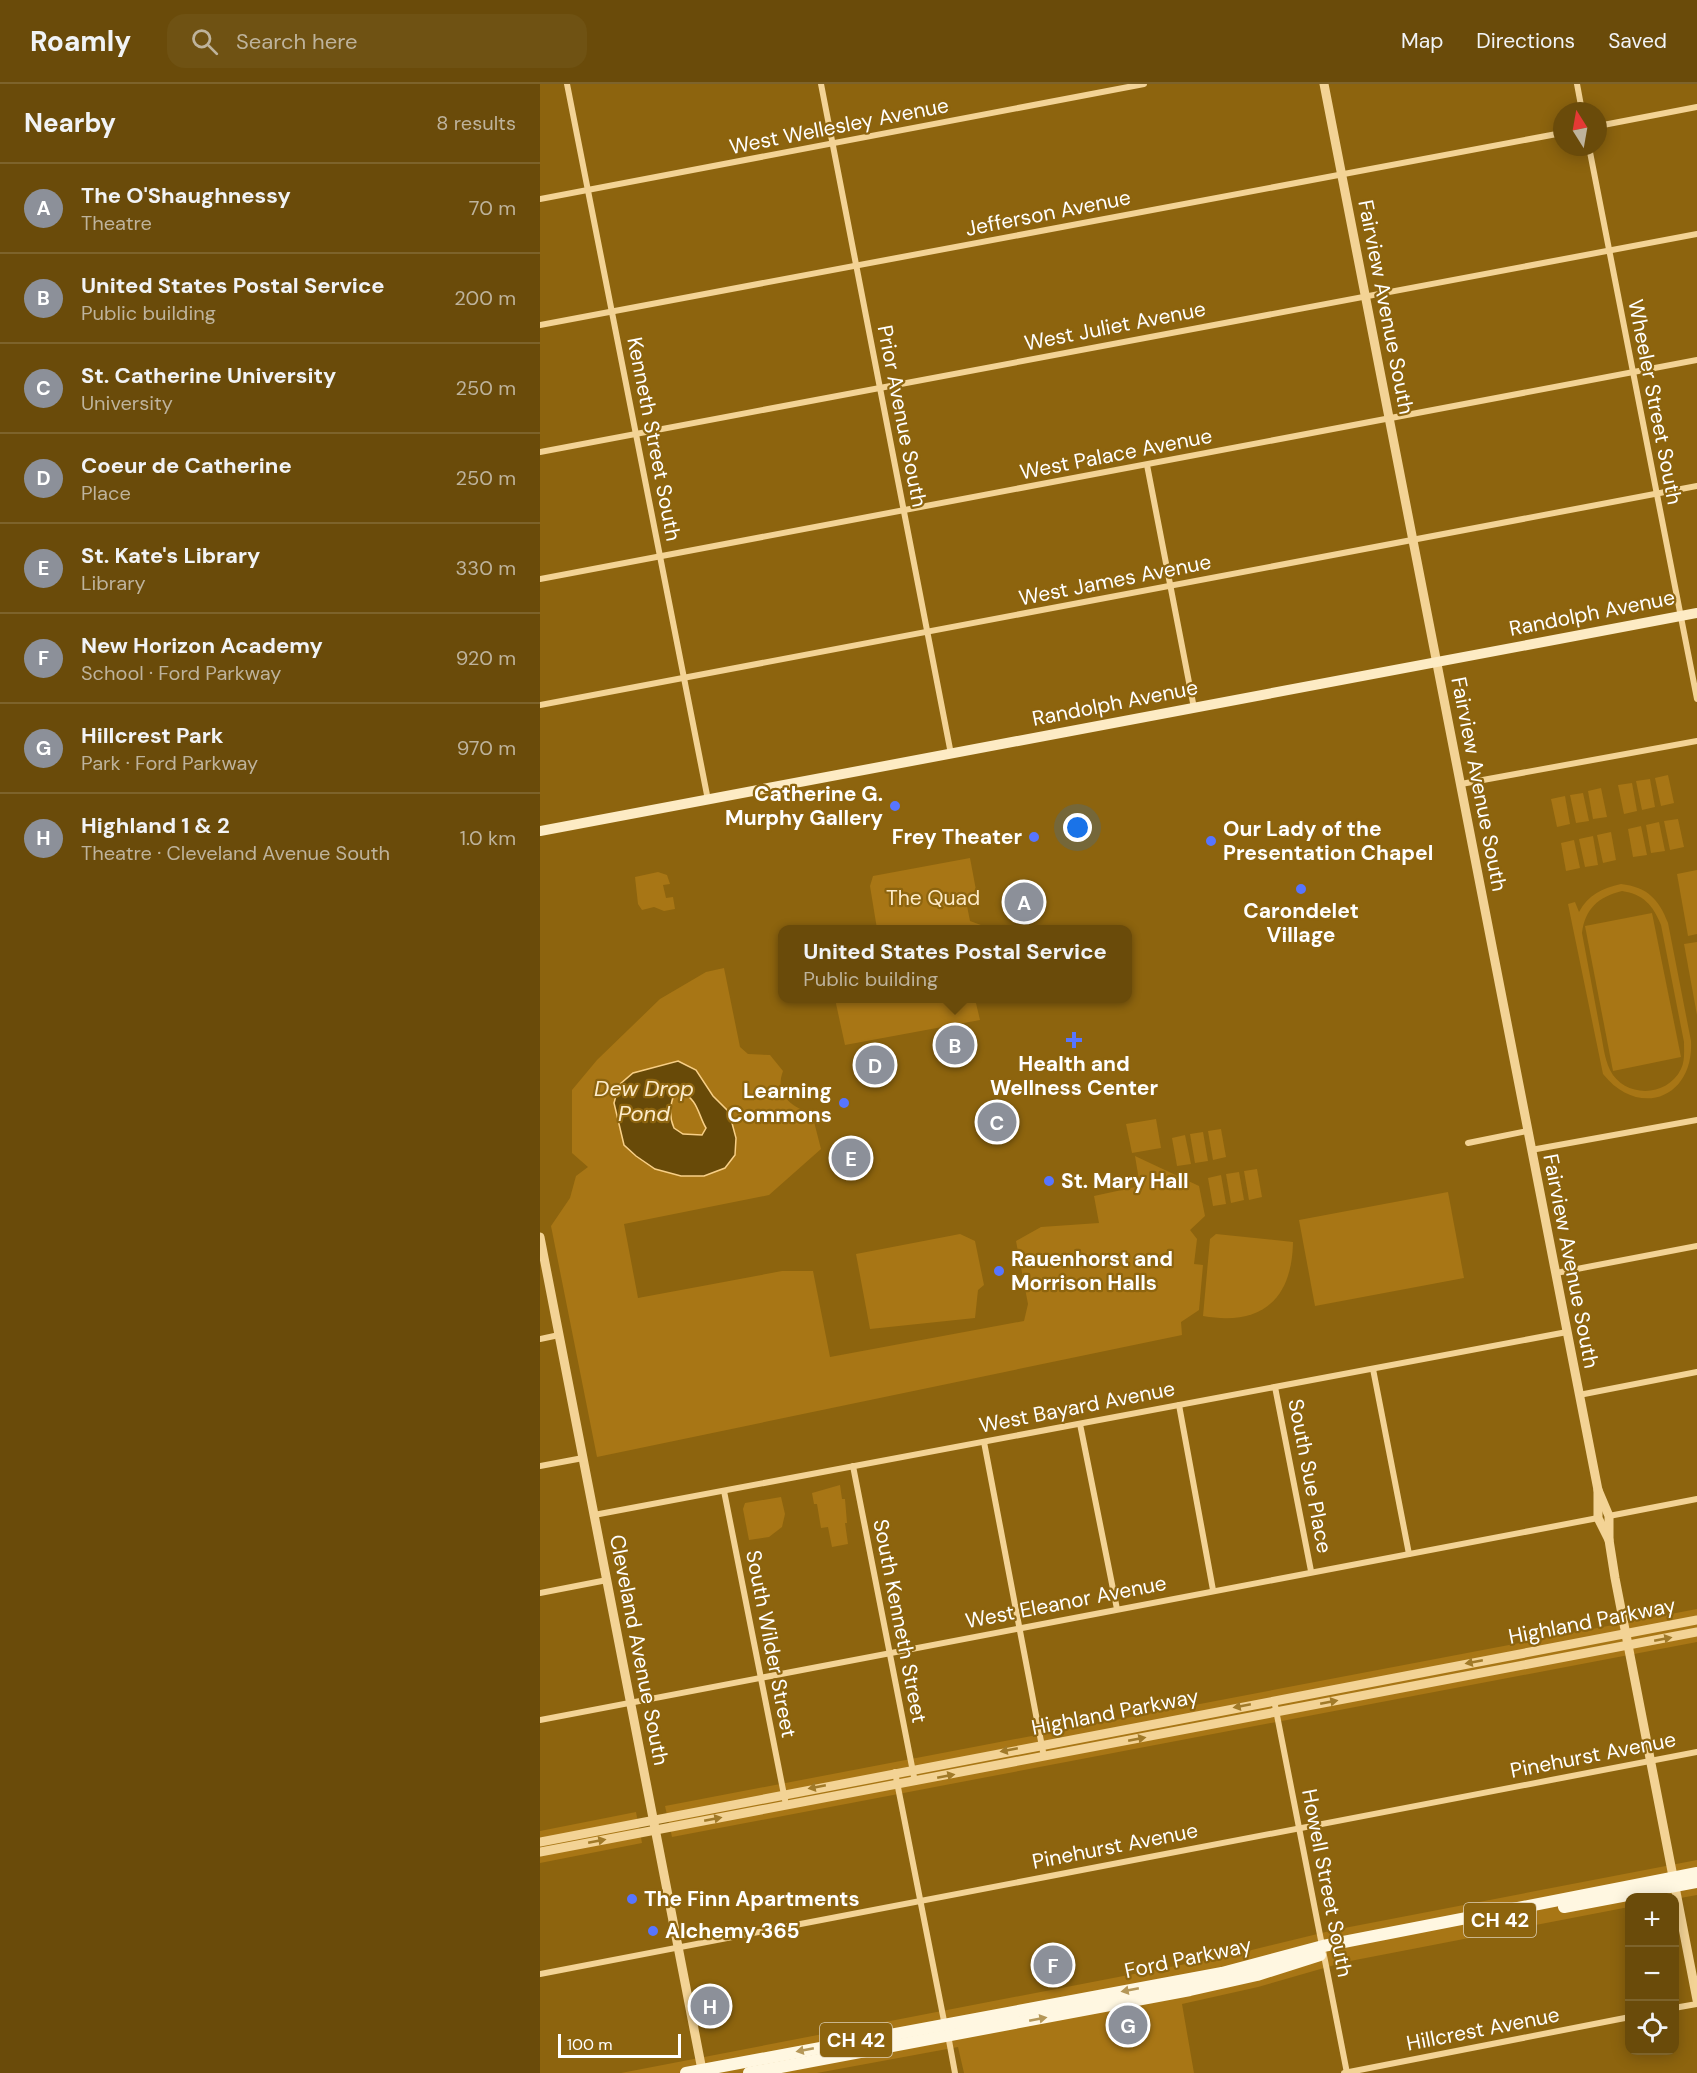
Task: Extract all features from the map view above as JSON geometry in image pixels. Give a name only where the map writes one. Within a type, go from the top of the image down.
[{"type":"main road","name":"Randolph Avenue","points":[[540,831],[1697,613]]},
{"type":"main road","name":"Ford Parkway","points":[[1675,1882],[1697,1873]]},
{"type":"main road","name":"Ford Parkway","points":[[686,2073],[1223,1983],[1324,1950],[1675,1882],[1697,1882]]},
{"type":"main road","name":"Ford Parkway","points":[[749,2073],[946,2029]]},
{"type":"street","name":"Kenneth Street South","points":[[567,84],[708,800]]},
{"type":"street","name":"Prior Avenue South","points":[[821,84],[951,754]]},
{"type":"street","name":"West Wellesley Avenue","points":[[540,199],[1144,84]]},
{"type":"street","name":"Fairview Avenue South","points":[[1324,84],[1598,1490],[1598,1518],[1609,1540]]},
{"type":"street","points":[[1577,84],[1580,102]]},
{"type":"street","points":[[1607,124],[1697,107]]},
{"type":"street","name":"Jefferson Avenue","points":[[540,325],[1553,134]]},
{"type":"street","name":"Wheeler Street South","points":[[1591,156],[1697,699]]},
{"type":"street","name":"West Juliet Avenue","points":[[540,452],[1697,234]]},
{"type":"street","name":"West Palace Avenue","points":[[540,579],[904,512],[1697,360]]},
{"type":"street","points":[[1147,465],[1194,708]]},
{"type":"street","name":"West James Avenue","points":[[540,705],[1697,486]]},
{"type":"street","points":[[1461,784],[1697,741]]},
{"type":"street","points":[[1531,1150],[1697,1120]]},
{"type":"street","points":[[1468,1143],[1527,1131]]},
{"type":"street","name":"Cleveland Avenue South","points":[[540,1237],[702,2071]]},
{"type":"street","points":[[1556,1273],[1697,1246]]},
{"type":"street","name":"West Bayard Avenue","points":[[594,1515],[1567,1332]]},
{"type":"street","points":[[540,1339],[559,1335]]},
{"type":"street","points":[[1373,1369],[1409,1554]]},
{"type":"street","points":[[1579,1395],[1697,1372]]},
{"type":"street","name":"South Sue Place","points":[[1275,1387],[1311,1571]]},
{"type":"street","points":[[1179,1405],[1213,1590]]},
{"type":"street","points":[[1080,1424],[1117,1609]]},
{"type":"street","points":[[984,1442],[1044,1757]]},
{"type":"street","points":[[540,1467],[583,1458]]},
{"type":"street","name":"South Kenneth Street","points":[[853,1466],[915,1782]]},
{"type":"street","name":"Fairview Avenue South","points":[[1598,1490],[1609,1516],[1609,1540],[1628,1646],[1697,2002]]},
{"type":"street","name":"South Wilder Street","points":[[724,1491],[786,1805]]},
{"type":"street","points":[[1609,1516],[1697,1499]]},
{"type":"street","name":"West Eleanor Avenue","points":[[540,1720],[1598,1518]]},
{"type":"street","points":[[540,1593],[607,1580]]},
{"type":"street","name":"Highland Parkway","points":[[540,1842],[653,1818],[1697,1620]]},
{"type":"street","name":"Highland Parkway","points":[[540,1852],[1697,1632]]},
{"type":"street","name":"Howell Street South","points":[[1274,1700],[1324,1950],[1345,2073]]},
{"type":"street","name":"Pinehurst Avenue","points":[[540,1974],[1300,1826],[1697,1752]]},
{"type":"street","points":[[896,1772],[955,2073]]},
{"type":"street","points":[[1679,2007],[1697,2002]]},
{"type":"street","name":"Hillcrest Avenue","points":[[1345,2073],[1625,2018]]},
{"type":"green space","points":[[1668,775],[1674,803],[1661,806],[1655,778]]},
{"type":"green space","points":[[1650,779],[1655,807],[1642,810],[1636,781]]},
{"type":"green space","points":[[1632,783],[1637,811],[1624,814],[1618,785]]},
{"type":"green space","points":[[1601,788],[1607,817],[1593,819],[1588,791]]},
{"type":"green space","points":[[1583,793],[1589,821],[1576,823],[1570,795]]},
{"type":"green space","points":[[1565,796],[1570,824],[1557,827],[1551,799]]},
{"type":"green space","points":[[1678,819],[1684,847],[1670,850],[1664,821]]},
{"type":"green space","points":[[1659,822],[1665,851],[1651,853],[1646,825]]},
{"type":"green space","points":[[1641,826],[1647,855],[1633,857],[1628,829]]},
{"type":"green space","points":[[1611,832],[1616,860],[1603,863],[1597,835]]},
{"type":"green space","points":[[1593,836],[1598,865],[1585,867],[1579,839]]},
{"type":"green space","points":[[1574,840],[1580,868],[1566,871],[1561,843]]},
{"type":"green space","name":"The Quad","points":[[970,858],[976,890],[966,901],[970,921],[981,925],[876,925],[870,886],[873,876]]},
{"type":"green space","points":[[1697,870],[1697,934],[1688,936],[1677,874]]},
{"type":"green space","points":[[658,872],[667,875],[670,884],[663,885],[666,898],[673,897],[675,909],[664,911],[654,907],[642,910],[638,904],[635,877]]},
{"type":"green space","points":[[1621,884],[1645,891],[1661,907],[1668,923],[1691,1041],[1690,1061],[1684,1077],[1662,1096],[1647,1098],[1632,1096],[1617,1088],[1603,1074],[1568,904],[1575,902],[1579,912],[1591,897]],"holes":[[[1622,891],[1646,902],[1661,925],[1684,1042],[1683,1063],[1675,1079],[1666,1085],[1645,1091],[1625,1086],[1616,1079],[1608,1065],[1582,933],[1586,917],[1594,905]]]},
{"type":"green space","points":[[1652,913],[1681,1057],[1613,1071],[1585,926]]},
{"type":"green space","points":[[1697,942],[1697,1015],[1684,944]]},
{"type":"green space","points":[[724,968],[740,1047],[748,1054],[770,1055],[783,1071],[781,1087],[783,1093],[792,1104],[812,1114],[821,1149],[769,1195],[624,1224],[638,1298],[782,1271],[813,1271],[830,1357],[1024,1321],[1028,1304],[1016,1241],[1041,1227],[1099,1223],[1094,1196],[1140,1186],[1135,1156],[1199,1186],[1205,1216],[1190,1230],[1197,1239],[1194,1264],[1203,1265],[1199,1310],[1181,1322],[1182,1335],[597,1457],[551,1226],[570,1198],[576,1176],[588,1167],[572,1153],[572,1090],[597,1060],[660,999],[706,972]]},
{"type":"green space","points":[[836,1003],[976,1003],[980,1020],[845,1045]]},
{"type":"green space","points":[[1156,1119],[1161,1148],[1132,1153],[1126,1124]]},
{"type":"green space","points":[[1221,1129],[1226,1157],[1213,1160],[1208,1131]]},
{"type":"green space","points":[[1203,1132],[1208,1161],[1195,1163],[1190,1134]]},
{"type":"green space","points":[[1185,1135],[1191,1164],[1177,1166],[1172,1138]]},
{"type":"green space","points":[[1257,1169],[1262,1197],[1249,1200],[1244,1171]]},
{"type":"green space","points":[[1239,1172],[1244,1200],[1231,1203],[1226,1174]]},
{"type":"green space","points":[[1221,1175],[1226,1204],[1213,1206],[1208,1178]]},
{"type":"green space","points":[[1448,1192],[1464,1278],[1315,1306],[1299,1220]]},
{"type":"green space","points":[[960,1234],[975,1241],[984,1285],[978,1290],[975,1318],[870,1329],[856,1254]]},
{"type":"green space","points":[[1216,1234],[1293,1242],[1287,1280],[1269,1305],[1256,1313],[1241,1317],[1203,1316],[1210,1239]]},
{"type":"green space","points":[[840,1485],[842,1499],[845,1499],[848,1544],[832,1547],[828,1527],[821,1528],[817,1504],[814,1504],[812,1493]]},
{"type":"green space","points":[[781,1497],[785,1514],[782,1527],[769,1537],[749,1540],[743,1509],[745,1503]]},
{"type":"green space","points":[[1697,1609],[1697,1642],[672,1837],[665,1806]]},
{"type":"green space","points":[[636,1812],[642,1843],[540,1863],[540,1831]]},
{"type":"green space","points":[[1697,1860],[1697,1895],[1679,1898],[1679,1893],[1625,1893],[1625,1908],[1345,1962],[1258,1987],[1182,2004],[1194,2073],[964,2073],[958,2047],[817,2073],[621,2073],[1227,1956],[1334,1930]]},
{"type":"water","name":"Dew Drop Pond","points":[[678,1061],[696,1070],[713,1096],[729,1112],[736,1138],[735,1155],[725,1168],[704,1176],[681,1176],[655,1169],[624,1145],[614,1103],[619,1085],[633,1073]],"holes":[[[680,1092],[691,1098],[706,1128],[702,1135],[683,1134],[674,1128],[671,1120],[674,1094]]]},
{"type":"place","name":"Catherine G. Murphy Gallery","points":[[895,806]]},
{"type":"place","name":"Frey Theater","points":[[1034,837]]},
{"type":"place","name":"Our Lady of the Presentation Chapel","points":[[1211,841]]},
{"type":"place","name":"Carondelet Village","points":[[1301,889]]},
{"type":"place","name":"The O'Shaughnessy","points":[[1024,902]]},
{"type":"place","name":"Health and Wellness Center","points":[[1074,1040]]},
{"type":"place","name":"United States Postal Service","points":[[955,1045]]},
{"type":"place","name":"Coeur de Catherine","points":[[875,1065]]},
{"type":"place","name":"Learning Commons","points":[[844,1103]]},
{"type":"place","name":"St. Catherine University","points":[[997,1122]]},
{"type":"place","name":"St. Kate's Library","points":[[851,1158]]},
{"type":"place","name":"St. Mary Hall","points":[[1049,1181]]},
{"type":"place","name":"Rauenhorst and Morrison Halls","points":[[999,1271]]},
{"type":"place","name":"The Finn Apartments","points":[[632,1899]]},
{"type":"place","name":"Alchemy 365","points":[[653,1931]]},
{"type":"place","name":"New Horizon Academy","points":[[1053,1965]]},
{"type":"place","name":"Highland 1 & 2","points":[[710,2006]]},
{"type":"place","name":"Hillcrest Park","points":[[1128,2025]]}]
